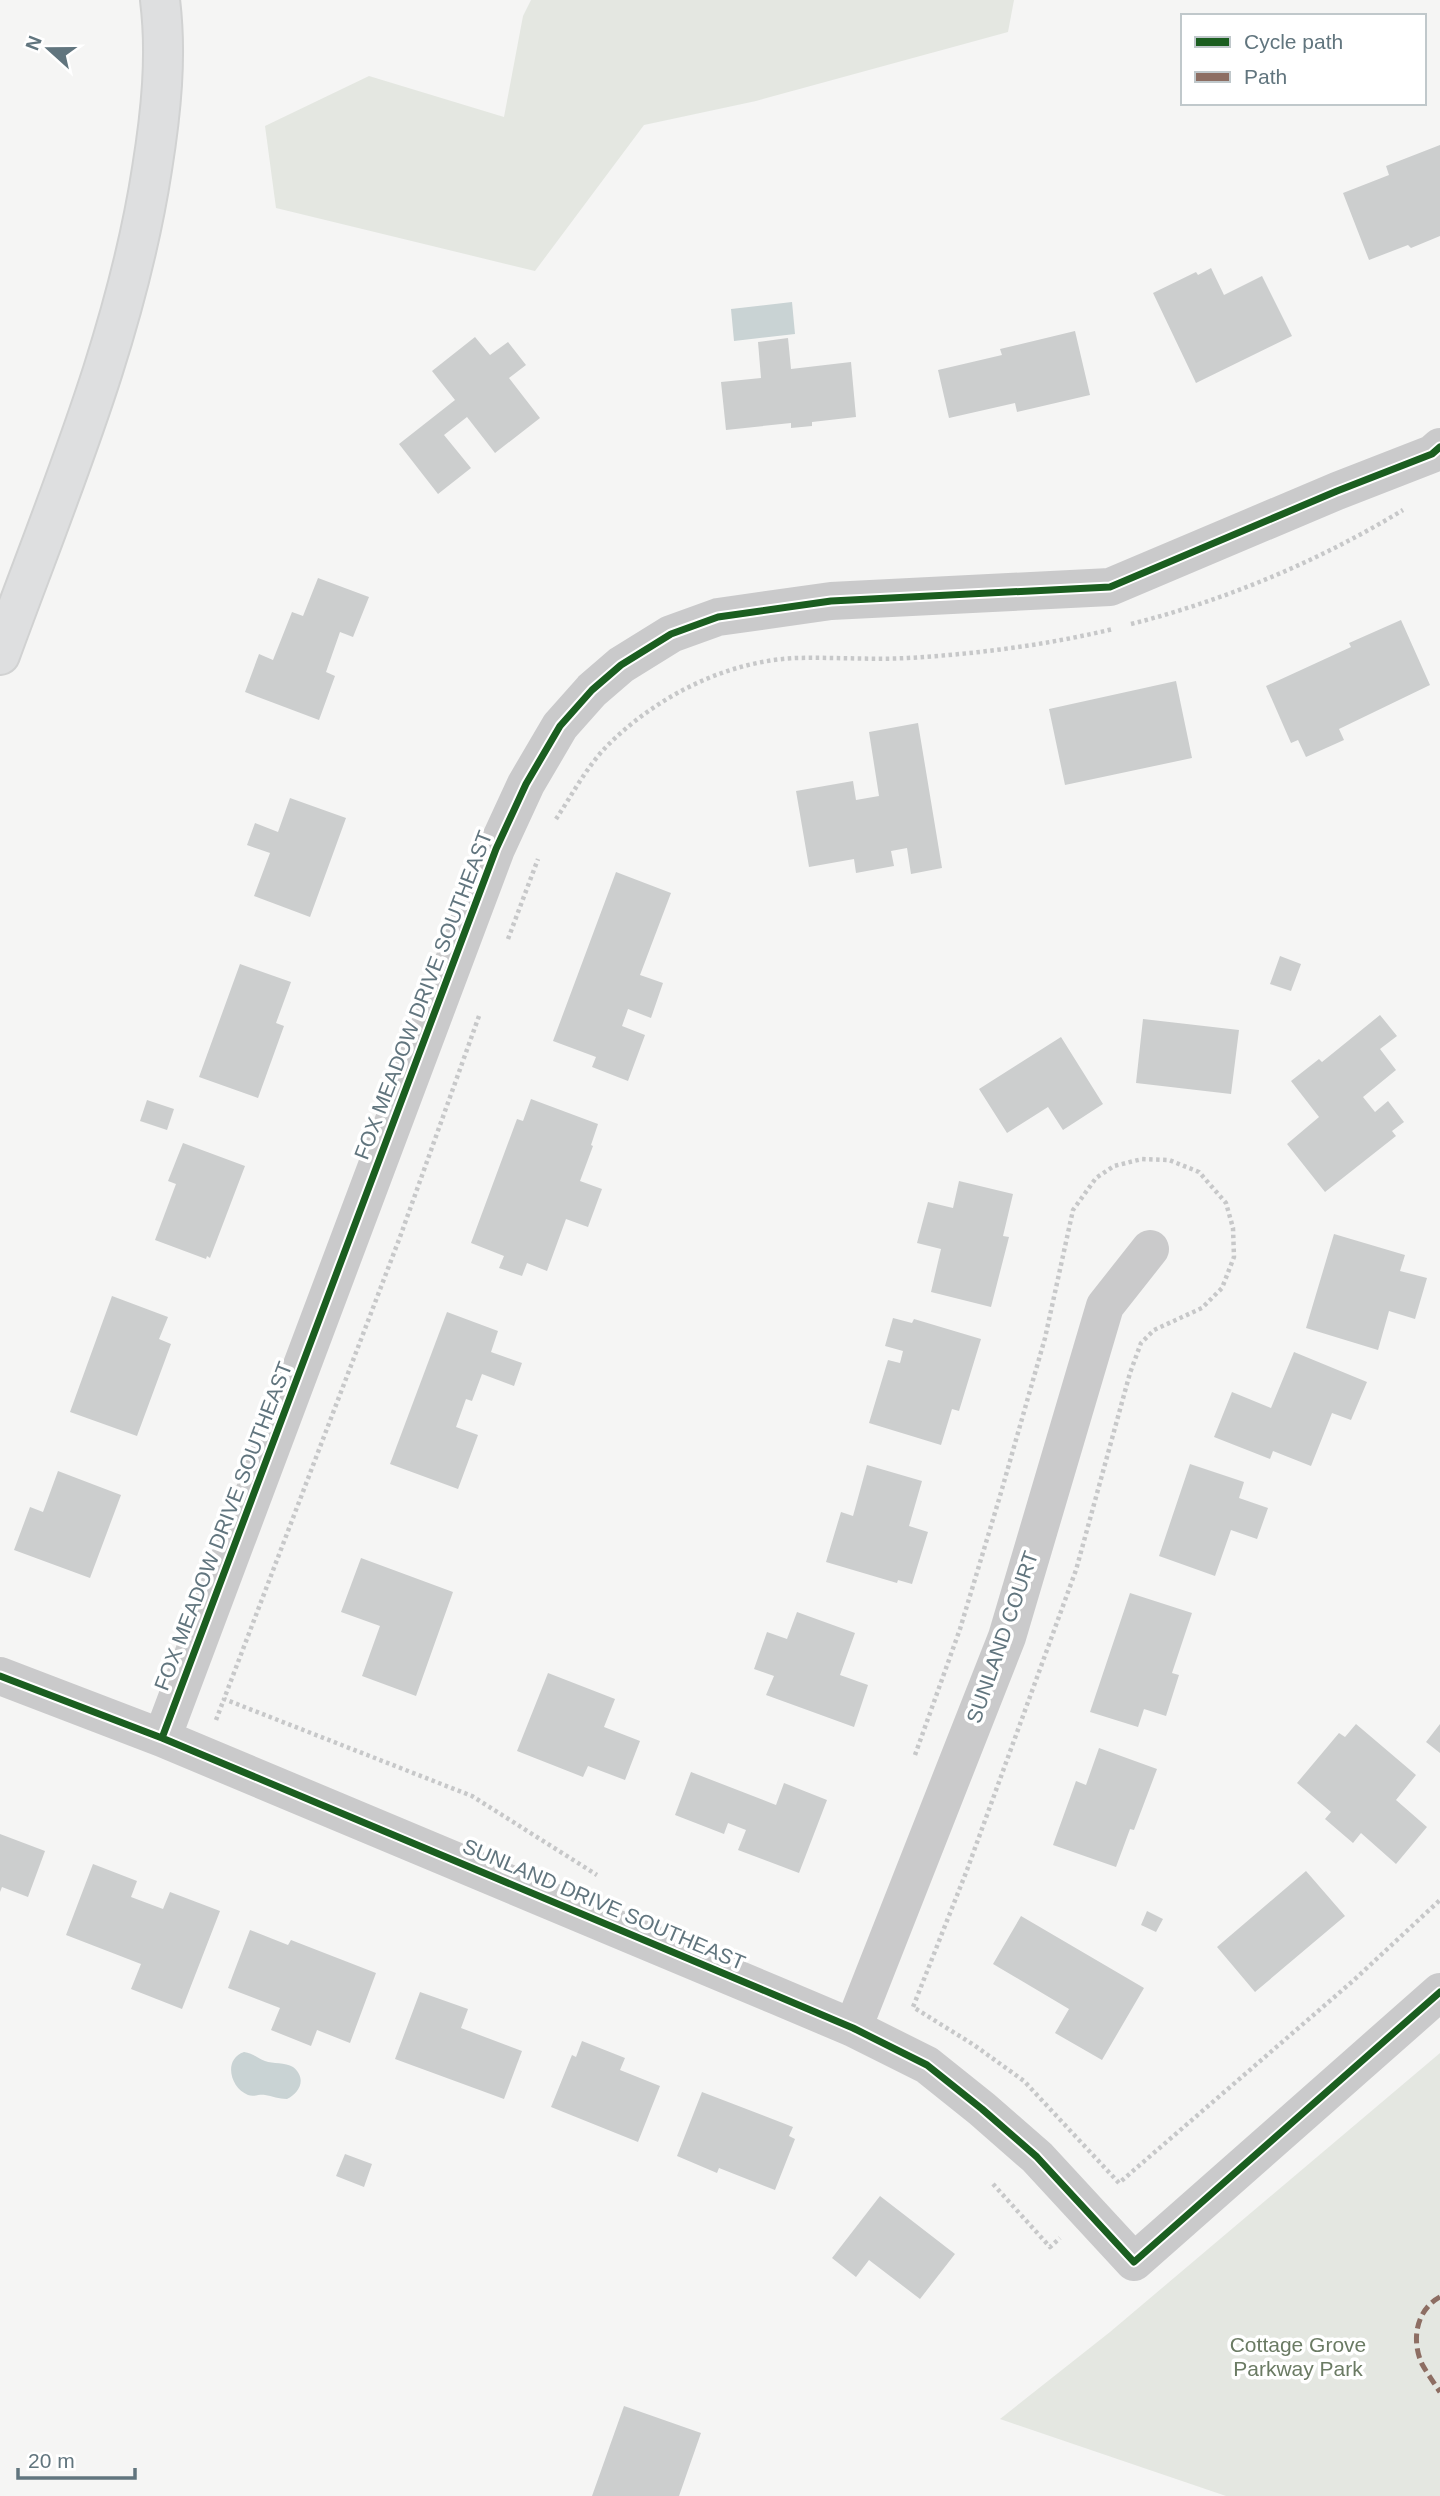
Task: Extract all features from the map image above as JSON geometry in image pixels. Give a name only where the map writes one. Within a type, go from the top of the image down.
[{"type":"main road","points":[[0,655],[99,386],[131,275],[148,199],[160,122],[164,33],[160,0]]},
{"type":"street","name":"FOX MEADOW DRIVE SOUTHEAST","points":[[162,1738],[496,849],[526,784],[560,726],[592,690],[621,665],[671,634],[718,617],[831,601],[1110,587],[1432,454],[1440,447]]},
{"type":"street","name":"SUNLAND COURT","points":[[853,2028],[1007,1637],[1105,1306],[1150,1249]]},
{"type":"street","name":"SUNLAND DRIVE SOUTHEAST","points":[[0,1676],[162,1738],[853,2028],[927,2065],[1037,2157],[1134,2262],[1440,1992]]},
{"type":"path","points":[[555,821],[607,746],[651,709],[696,682],[731,670],[794,658],[906,658],[1081,637],[1169,614],[1240,591],[1317,556],[1411,506]]},
{"type":"path","points":[[506,944],[539,856]]},
{"type":"path","points":[[224,1699],[400,1237],[482,1006]]},
{"type":"path","points":[[993,2184],[1050,2247],[1066,2232]]},
{"type":"green space","points":[[531,0],[1014,0],[1008,32],[756,101],[644,125],[535,271],[276,208],[265,126],[369,76],[504,117],[523,16]]},
{"type":"green space","name":"Cottage Grove Parkway Park","points":[[1440,2053],[1440,2496],[1226,2496],[1000,2419],[1110,2332]]},
{"type":"shaded area","points":[[792,302],[795,334],[734,341],[731,309]]},
{"type":"shaded area","points":[[244,2052],[265,2061],[293,2067],[301,2080],[298,2089],[287,2099],[265,2095],[250,2096],[242,2091],[233,2080],[231,2067],[237,2056]]},
{"type":"building","points":[[1440,145],[1440,236],[1369,260],[1343,193],[1389,175],[1386,166]]},
{"type":"building","points":[[1211,268],[1224,295],[1262,276],[1292,336],[1196,383],[1153,293],[1196,272],[1198,275]]},
{"type":"building","points":[[1075,331],[1090,395],[1017,412],[1015,403],[949,418],[938,370],[1002,355],[1000,349]]},
{"type":"building","points":[[475,337],[490,355],[508,342],[526,365],[509,378],[540,418],[495,453],[467,417],[444,435],[471,468],[438,494],[399,444],[455,400],[432,371]]},
{"type":"building","points":[[788,338],[791,369],[851,362],[856,417],[812,422],[812,426],[791,428],[791,423],[726,430],[721,382],[761,378],[758,342]]},
{"type":"building","points":[[318,578],[369,597],[353,637],[340,632],[326,672],[335,676],[319,720],[245,692],[259,654],[273,660],[292,612],[303,616]]},
{"type":"building","points":[[1401,620],[1430,685],[1339,729],[1344,740],[1306,757],[1298,740],[1291,743],[1266,686],[1351,647],[1349,643]]},
{"type":"building","points":[[1176,681],[1192,758],[1065,785],[1049,709]]},
{"type":"building","points":[[918,723],[942,868],[911,874],[907,848],[891,851],[894,866],[856,873],[854,859],[809,867],[796,791],[853,781],[856,800],[879,796],[869,732]]},
{"type":"building","points":[[290,798],[346,818],[310,917],[254,896],[270,853],[247,845],[255,823],[278,832]]},
{"type":"building","points":[[616,872],[671,893],[640,975],[663,983],[651,1018],[628,1009],[622,1026],[645,1035],[628,1081],[592,1067],[596,1057],[553,1041]]},
{"type":"building","points":[[1280,956],[1301,964],[1291,991],[1270,984]]},
{"type":"building","points":[[240,964],[291,982],[276,1023],[284,1026],[258,1098],[199,1077]]},
{"type":"building","points":[[1380,1015],[1397,1036],[1380,1049],[1396,1070],[1363,1097],[1375,1112],[1388,1101],[1404,1122],[1392,1131],[1396,1136],[1325,1192],[1287,1144],[1319,1117],[1291,1081],[1319,1059],[1322,1062]]},
{"type":"building","points":[[1143,1019],[1239,1030],[1231,1094],[1136,1083]]},
{"type":"building","points":[[1061,1037],[1103,1104],[1063,1130],[1048,1107],[1007,1133],[979,1089]]},
{"type":"building","points":[[531,1099],[598,1124],[580,1181],[602,1189],[588,1227],[566,1219],[547,1271],[527,1263],[522,1276],[499,1268],[504,1256],[471,1243],[517,1119],[523,1121]]},
{"type":"building","points":[[147,1100],[174,1109],[167,1130],[140,1121]]},
{"type":"building","points":[[183,1143],[245,1166],[210,1258],[207,1256],[206,1259],[155,1240],[176,1184],[168,1181]]},
{"type":"building","points":[[959,1181],[1013,1194],[1003,1236],[1009,1237],[991,1307],[931,1292],[941,1249],[917,1243],[928,1202],[953,1208]]},
{"type":"building","points":[[1334,1234],[1405,1255],[1400,1271],[1427,1278],[1415,1319],[1389,1311],[1378,1350],[1306,1328]]},
{"type":"building","points":[[112,1296],[168,1317],[159,1339],[171,1344],[137,1436],[70,1412]]},
{"type":"building","points":[[447,1312],[498,1331],[491,1352],[522,1363],[514,1386],[482,1374],[472,1401],[466,1399],[456,1427],[478,1435],[458,1489],[390,1464]]},
{"type":"building","points":[[893,1318],[912,1323],[914,1319],[981,1339],[959,1411],[952,1409],[941,1445],[869,1423],[888,1360],[900,1363],[903,1351],[885,1346]]},
{"type":"building","points":[[1294,1352],[1367,1382],[1351,1420],[1332,1413],[1311,1466],[1273,1451],[1270,1459],[1214,1437],[1232,1392],[1271,1408]]},
{"type":"building","points":[[1190,1464],[1244,1482],[1239,1498],[1268,1508],[1257,1539],[1231,1530],[1215,1576],[1159,1556]]},
{"type":"building","points":[[867,1465],[922,1481],[909,1526],[928,1532],[912,1584],[898,1580],[897,1583],[826,1562],[841,1512],[853,1516]]},
{"type":"building","points":[[58,1471],[121,1495],[90,1578],[14,1550],[30,1507],[43,1512]]},
{"type":"building","points":[[361,1558],[453,1592],[416,1696],[362,1676],[380,1626],[341,1612]]},
{"type":"building","points":[[1130,1593],[1192,1613],[1172,1673],[1179,1675],[1166,1716],[1144,1709],[1138,1727],[1090,1712]]},
{"type":"building","points":[[797,1612],[855,1633],[840,1675],[868,1685],[854,1727],[766,1695],[774,1676],[754,1669],[767,1632],[787,1639]]},
{"type":"building","points":[[548,1673],[615,1699],[604,1727],[640,1741],[625,1780],[588,1766],[583,1777],[517,1751]]},
{"type":"building","points":[[1356,1724],[1416,1775],[1396,1800],[1427,1827],[1396,1864],[1361,1833],[1353,1843],[1325,1819],[1331,1812],[1297,1783],[1339,1733],[1345,1737]]},
{"type":"building","points":[[1440,1724],[1440,1753],[1426,1742]]},
{"type":"building","points":[[1099,1748],[1157,1769],[1134,1830],[1130,1829],[1116,1867],[1053,1845],[1076,1781],[1086,1785]]},
{"type":"building","points":[[691,1772],[776,1805],[784,1783],[827,1800],[799,1873],[738,1850],[746,1830],[728,1823],[724,1834],[675,1815]]},
{"type":"building","points":[[0,1834],[45,1851],[28,1897],[2,1887],[0,1892]]},
{"type":"building","points":[[93,1864],[137,1881],[131,1897],[163,1909],[170,1892],[220,1911],[182,2009],[131,1989],[141,1964],[66,1935]]},
{"type":"building","points":[[1306,1871],[1345,1916],[1255,1992],[1217,1947]]},
{"type":"building","points":[[1147,1911],[1163,1919],[1156,1932],[1141,1925]]},
{"type":"building","points":[[1021,1916],[1144,1988],[1102,2060],[1055,2033],[1069,2009],[993,1964]]},
{"type":"building","points":[[250,1930],[288,1945],[291,1940],[376,1973],[350,2043],[317,2030],[311,2046],[271,2030],[280,2008],[228,1988]]},
{"type":"building","points":[[420,1992],[468,2009],[461,2028],[522,2051],[504,2099],[395,2059]]},
{"type":"building","points":[[582,2041],[625,2058],[620,2070],[660,2086],[638,2142],[551,2107],[572,2055],[576,2057]]},
{"type":"building","points":[[702,2092],[793,2127],[789,2136],[795,2139],[775,2190],[719,2168],[717,2173],[677,2156]]},
{"type":"building","points":[[345,2154],[372,2164],[364,2187],[336,2176]]},
{"type":"building","points":[[880,2196],[955,2254],[920,2299],[869,2260],[856,2277],[832,2258]]},
{"type":"building","points":[[624,2406],[701,2433],[679,2496],[592,2496]]},
{"type":"marked path","points":[[1440,2297],[1421,2318],[1417,2336],[1422,2364],[1440,2392]]},
{"type":"cycle path","points":[[162,1738],[496,849],[526,784],[560,726],[592,690],[621,665],[671,634],[718,617],[831,601],[1110,587],[1432,454],[1440,447]]},
{"type":"cycle path","points":[[0,1676],[162,1738],[775,1995],[853,2028],[927,2065],[1037,2157],[1134,2262],[1440,1992]]}]
